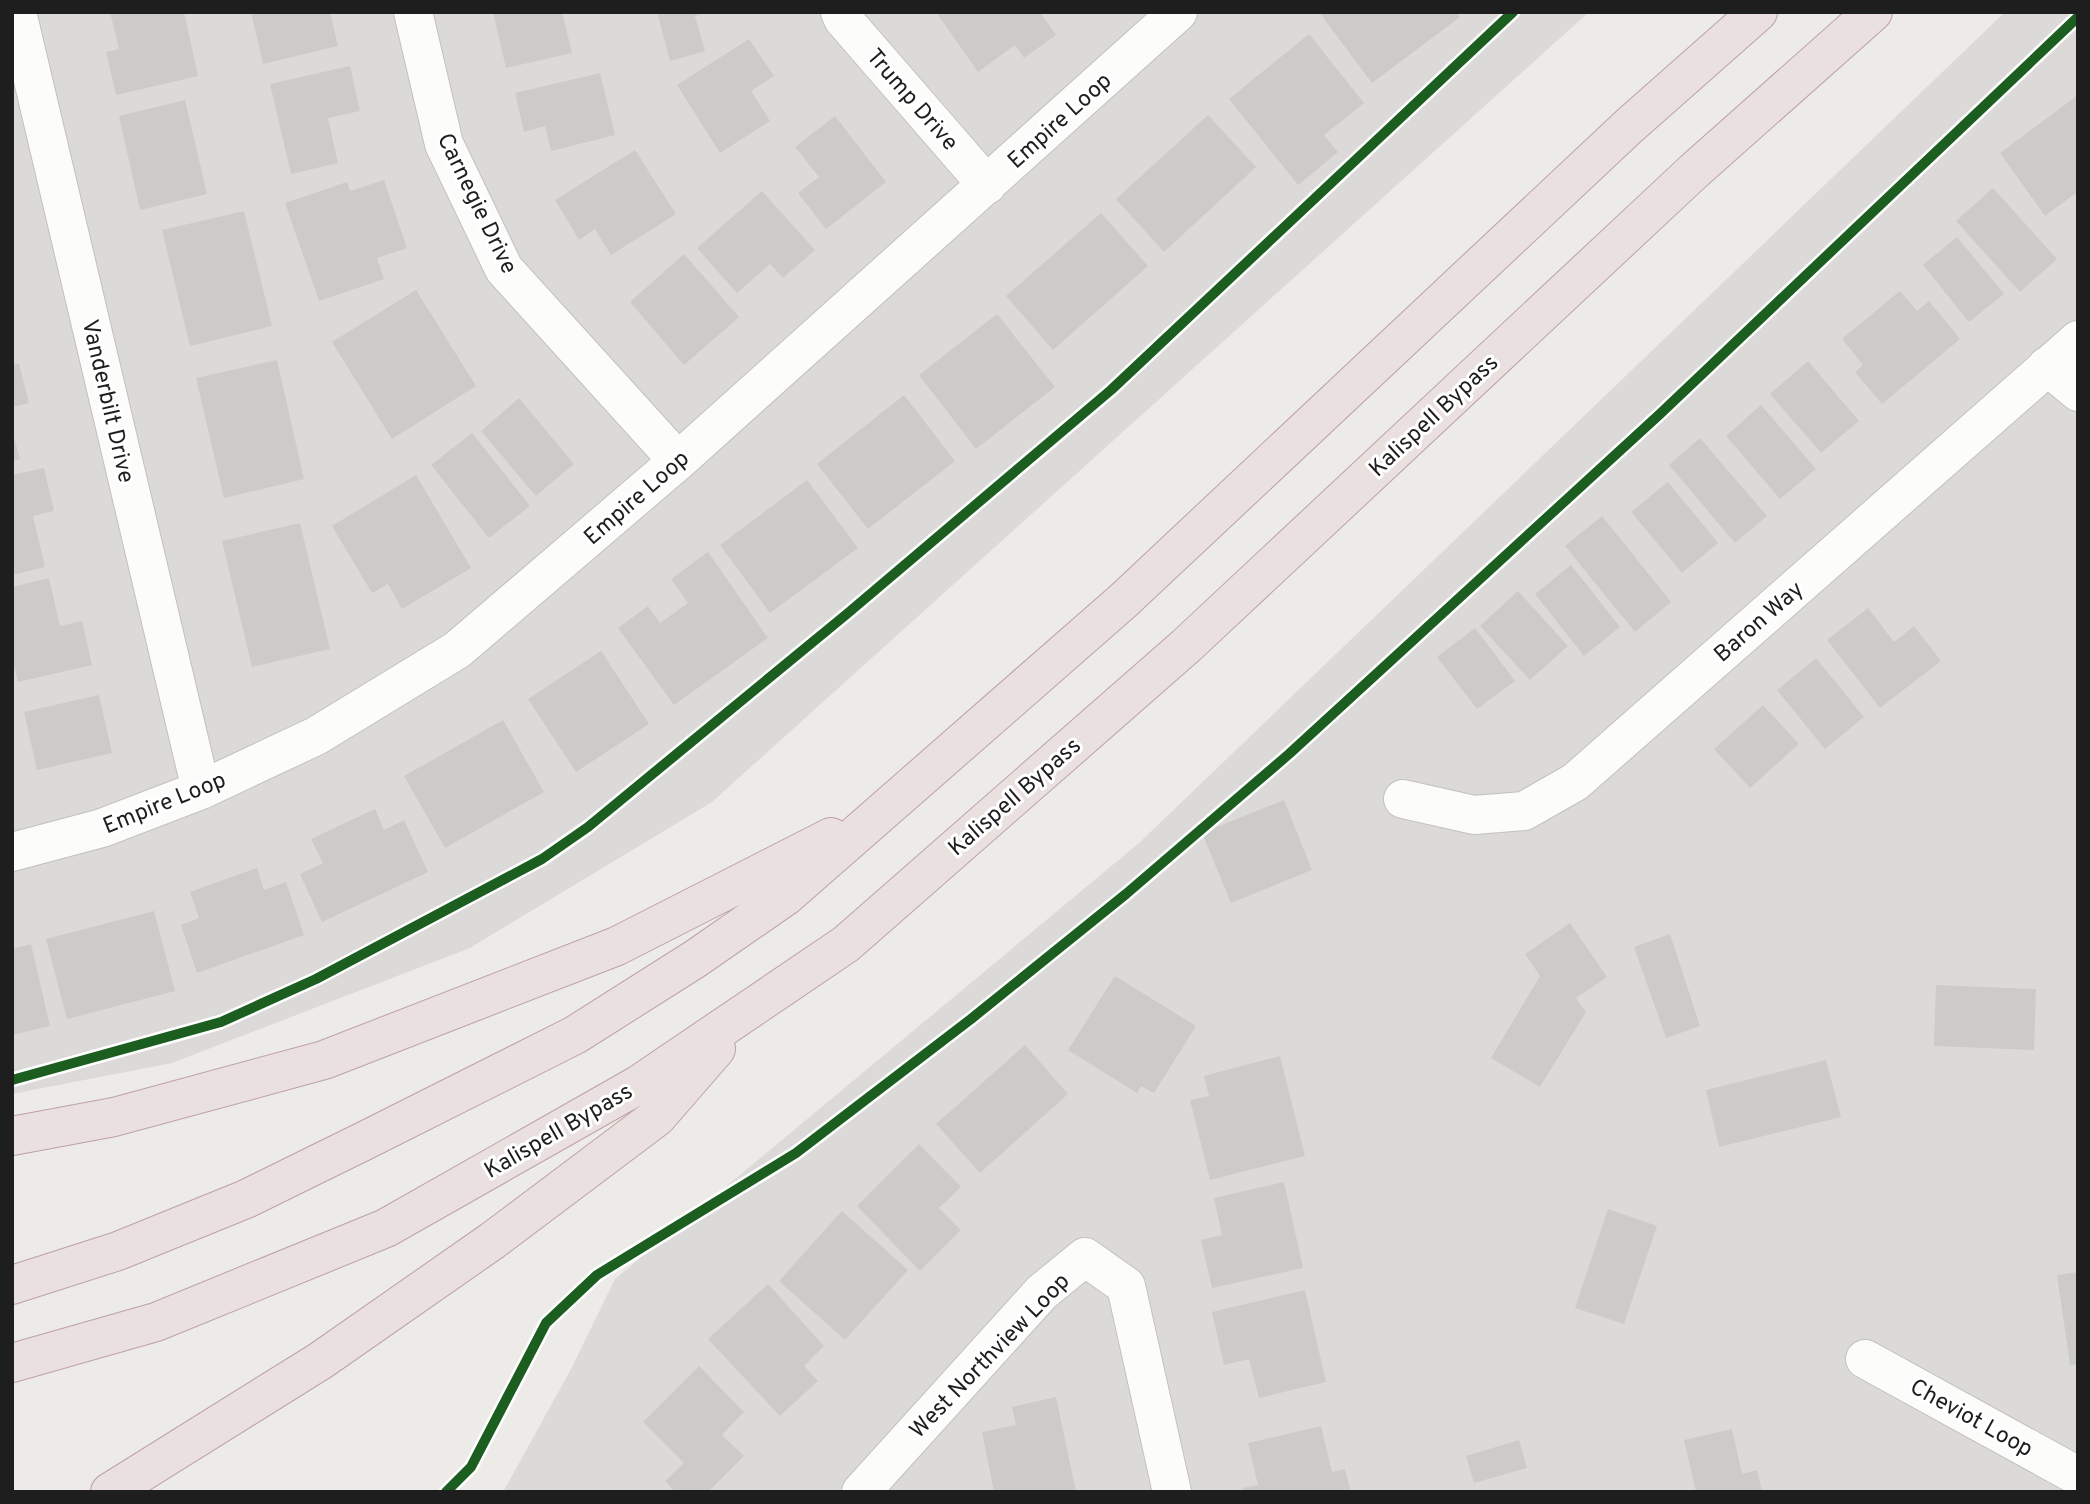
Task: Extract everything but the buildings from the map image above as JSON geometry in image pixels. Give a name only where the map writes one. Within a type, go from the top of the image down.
[{"type":"highway","points":[[12,1285],[118,1251],[246,1199],[575,1035],[695,959],[786,896],[1123,601],[1629,126],[1758,12]]},
{"type":"highway","name":"Kalispell Bypass","points":[[12,1363],[156,1322],[386,1228],[638,1085],[751,1011],[846,944],[1186,646],[1694,171],[1873,12]]},
{"type":"highway","points":[[12,1136],[114,1117],[324,1060],[617,946],[880,812]]},
{"type":"highway","points":[[110,1492],[320,1361],[492,1241],[657,1116],[751,1011]]},
{"type":"street","name":"Vanderbilt Drive","points":[[17,12],[201,790]]},
{"type":"street","name":"Carnegie Drive","points":[[413,12],[444,144],[504,269],[678,461]]},
{"type":"street","name":"Trump Drive","points":[[840,12],[843,19],[987,185]]},
{"type":"street","name":"Empire Loop","points":[[12,852],[102,828],[201,790],[316,736],[457,650],[678,461],[1178,12]]},
{"type":"street","name":"Baron Way","points":[[1403,799],[1474,815],[1524,811],[1575,782],[2078,340]]},
{"type":"street","points":[[2047,366],[2078,392]]},
{"type":"street","name":"West Northview Loop","points":[[861,1492],[1042,1293],[1085,1257],[1126,1286],[1172,1492]]},
{"type":"street","name":"Cheviot Loop","points":[[1865,1359],[2078,1476]]},
{"type":"shaded area","points":[[12,12],[1589,12],[712,802],[470,948],[172,1063],[12,1094]]},
{"type":"shaded area","points":[[2005,12],[2078,12],[2078,1492],[503,1492],[571,1369],[615,1279],[1139,843]]},
{"type":"cycle path","points":[[12,1080],[221,1022],[316,979],[542,859],[588,827],[848,613],[1111,390],[1513,12]]},
{"type":"cycle path","points":[[446,1492],[471,1467],[546,1323],[597,1275],[796,1153],[971,1019],[1126,894],[1289,754],[1661,413],[2078,17]]}]
